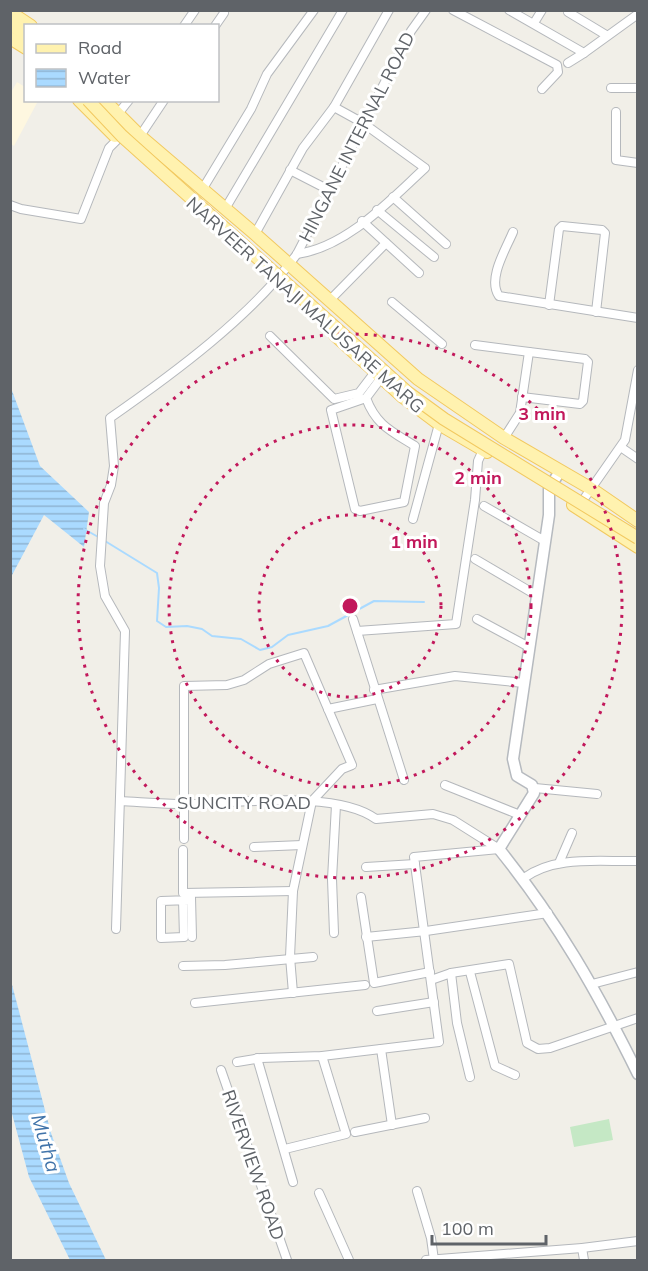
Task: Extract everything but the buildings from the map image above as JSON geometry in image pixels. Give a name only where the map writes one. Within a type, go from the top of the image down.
[{"type":"main road","points":[[12,16],[26,24]]},
{"type":"main road","points":[[12,16],[24,32]]},
{"type":"main road","points":[[10,38],[24,47]]},
{"type":"main road","name":"NARVEER TANAJI MALUSARE MARG","points":[[81,102],[118,139],[173,185],[378,375],[439,424],[549,489],[638,547]]},
{"type":"main road","points":[[90,102],[122,136],[407,392],[444,419],[638,538]]},
{"type":"main road","points":[[97,102],[114,121],[409,387],[638,533]]},
{"type":"main road","name":"NARVEER TANAJI MALUSARE MARG","points":[[106,102],[117,116],[202,190],[255,234],[293,259],[330,300],[418,379],[452,405],[590,488],[638,520]]},
{"type":"street","points":[[185,24],[195,10]]},
{"type":"street","points":[[202,190],[251,109],[267,74],[314,10]]},
{"type":"street","points":[[225,209],[343,10]]},
{"type":"street","points":[[255,234],[303,148],[334,107],[389,10]]},
{"type":"street","name":"HINGANE INTERNAL ROAD","points":[[120,801],[124,631],[105,596],[100,566],[104,503],[114,466],[110,418],[175,372],[277,281],[293,259],[411,31],[426,10]]},
{"type":"street","points":[[453,10],[557,65],[558,72],[542,89]]},
{"type":"street","points":[[509,10],[584,53]]},
{"type":"street","points":[[534,23],[542,10]]},
{"type":"street","points":[[568,12],[606,35]]},
{"type":"street","points":[[216,24],[224,13]]},
{"type":"street","points":[[568,63],[638,14]]},
{"type":"street","points":[[611,88],[638,88]]},
{"type":"street","points":[[117,116],[128,102]]},
{"type":"street","points":[[140,136],[163,102]]},
{"type":"street","points":[[293,259],[327,247],[377,210],[425,168],[363,123],[334,107]]},
{"type":"street","points":[[616,112],[616,160],[638,163]]},
{"type":"street","points":[[10,205],[81,219],[109,148],[118,139]]},
{"type":"street","points":[[290,170],[329,190]]},
{"type":"street","points":[[393,197],[446,243]]},
{"type":"street","points":[[377,210],[434,257]]},
{"type":"street","points":[[362,221],[419,273]]},
{"type":"street","points":[[549,305],[559,229],[562,226],[602,230],[605,233],[596,312]]},
{"type":"street","points":[[513,232],[495,279],[495,290],[505,299],[638,318]]},
{"type":"street","points":[[330,300],[386,243]]},
{"type":"street","points":[[392,302],[442,344]]},
{"type":"street","points":[[270,336],[334,399],[359,393],[378,375]]},
{"type":"street","points":[[475,345],[585,359],[589,365],[583,401],[580,404],[522,398]]},
{"type":"street","points":[[504,438],[520,413],[528,352]]},
{"type":"street","points":[[578,508],[590,488],[622,448],[637,371]]},
{"type":"street","points":[[366,398],[372,416],[380,424],[415,446],[404,502],[360,511],[356,509],[331,410],[366,398],[378,375]]},
{"type":"street","points":[[413,519],[439,424]]},
{"type":"street","points":[[622,448],[638,459]]},
{"type":"street","points":[[357,631],[456,624],[475,500],[478,461],[483,450]]},
{"type":"street","points":[[560,471],[549,489],[549,515],[543,540],[513,759],[515,773],[535,788],[597,794]]},
{"type":"street","points":[[484,506],[543,540]]},
{"type":"street","points":[[475,560],[536,595]]},
{"type":"street","points":[[352,619],[404,780]]},
{"type":"street","points":[[477,619],[529,647]]},
{"type":"street","points":[[184,839],[184,686],[227,686],[244,680],[269,664],[304,653],[352,765],[342,769],[312,801],[292,891],[290,957],[293,993]]},
{"type":"street","points":[[374,690],[454,676],[524,683]]},
{"type":"street","points":[[328,709],[377,699]]},
{"type":"street","points":[[445,785],[520,815]]},
{"type":"street","points":[[237,1062],[257,1058],[321,1056],[439,1042],[426,931],[414,857],[499,849],[535,788]]},
{"type":"street","points":[[116,929],[120,801]]},
{"type":"street","name":"SUNCITY ROAD","points":[[120,801],[184,804],[312,801],[363,810],[376,819],[433,814],[453,820],[499,849],[524,878],[592,984],[638,1074]]},
{"type":"street","points":[[334,933],[332,879],[336,805]]},
{"type":"street","points":[[559,863],[572,833]]},
{"type":"street","points":[[254,847],[302,845]]},
{"type":"street","points":[[183,850],[183,893],[188,898],[190,933],[184,937],[161,938],[161,901],[188,898],[292,891]]},
{"type":"street","points":[[524,878],[537,869],[559,863],[638,861]]},
{"type":"street","points":[[366,867],[415,864]]},
{"type":"street","points":[[361,897],[374,983],[470,972],[509,964],[527,1043],[531,1046],[550,1048],[638,1018]]},
{"type":"street","points":[[366,937],[426,931],[548,913]]},
{"type":"street","points":[[183,966],[225,965],[290,957],[314,957]]},
{"type":"street","points":[[470,972],[495,1066],[515,1075]]},
{"type":"street","points":[[592,984],[638,972]]},
{"type":"street","points":[[451,973],[458,1023],[470,1077]]},
{"type":"street","points":[[195,1003],[365,985]]},
{"type":"street","points":[[377,1011],[434,1002]]},
{"type":"street","points":[[381,1049],[392,1125]]},
{"type":"street","points":[[285,1149],[346,1134],[321,1056]]},
{"type":"street","points":[[257,1058],[293,1182]]},
{"type":"street","name":"RIVERVIEW ROAD","points":[[221,1070],[287,1260]]},
{"type":"street","points":[[355,1132],[425,1118]]},
{"type":"street","points":[[417,1191],[431,1238],[434,1260]]},
{"type":"street","points":[[319,1192],[349,1260]]},
{"type":"street","points":[[426,1260],[582,1248],[638,1240]]},
{"type":"street","points":[[582,1248],[584,1260]]},
{"type":"shaded area","points":[[17,82],[24,86],[24,102],[37,102],[14,146],[11,144],[10,94]]},
{"type":"green space","points":[[609,1119],[613,1140],[574,1147],[570,1127]]},
{"type":"water","points":[[11,388],[40,466],[89,512],[84,547],[44,515],[11,577]]},
{"type":"water","name":"Mutha","points":[[10,977],[51,1133],[69,1183],[106,1260],[70,1260],[29,1177],[11,1110]]},
{"type":"waterway","points":[[84,529],[100,538]]},
{"type":"waterway","points":[[105,541],[157,573],[159,588],[157,621],[166,627],[187,626],[202,629],[212,636],[241,639],[260,650],[272,647],[288,635],[328,626],[374,601],[424,602]]}]
